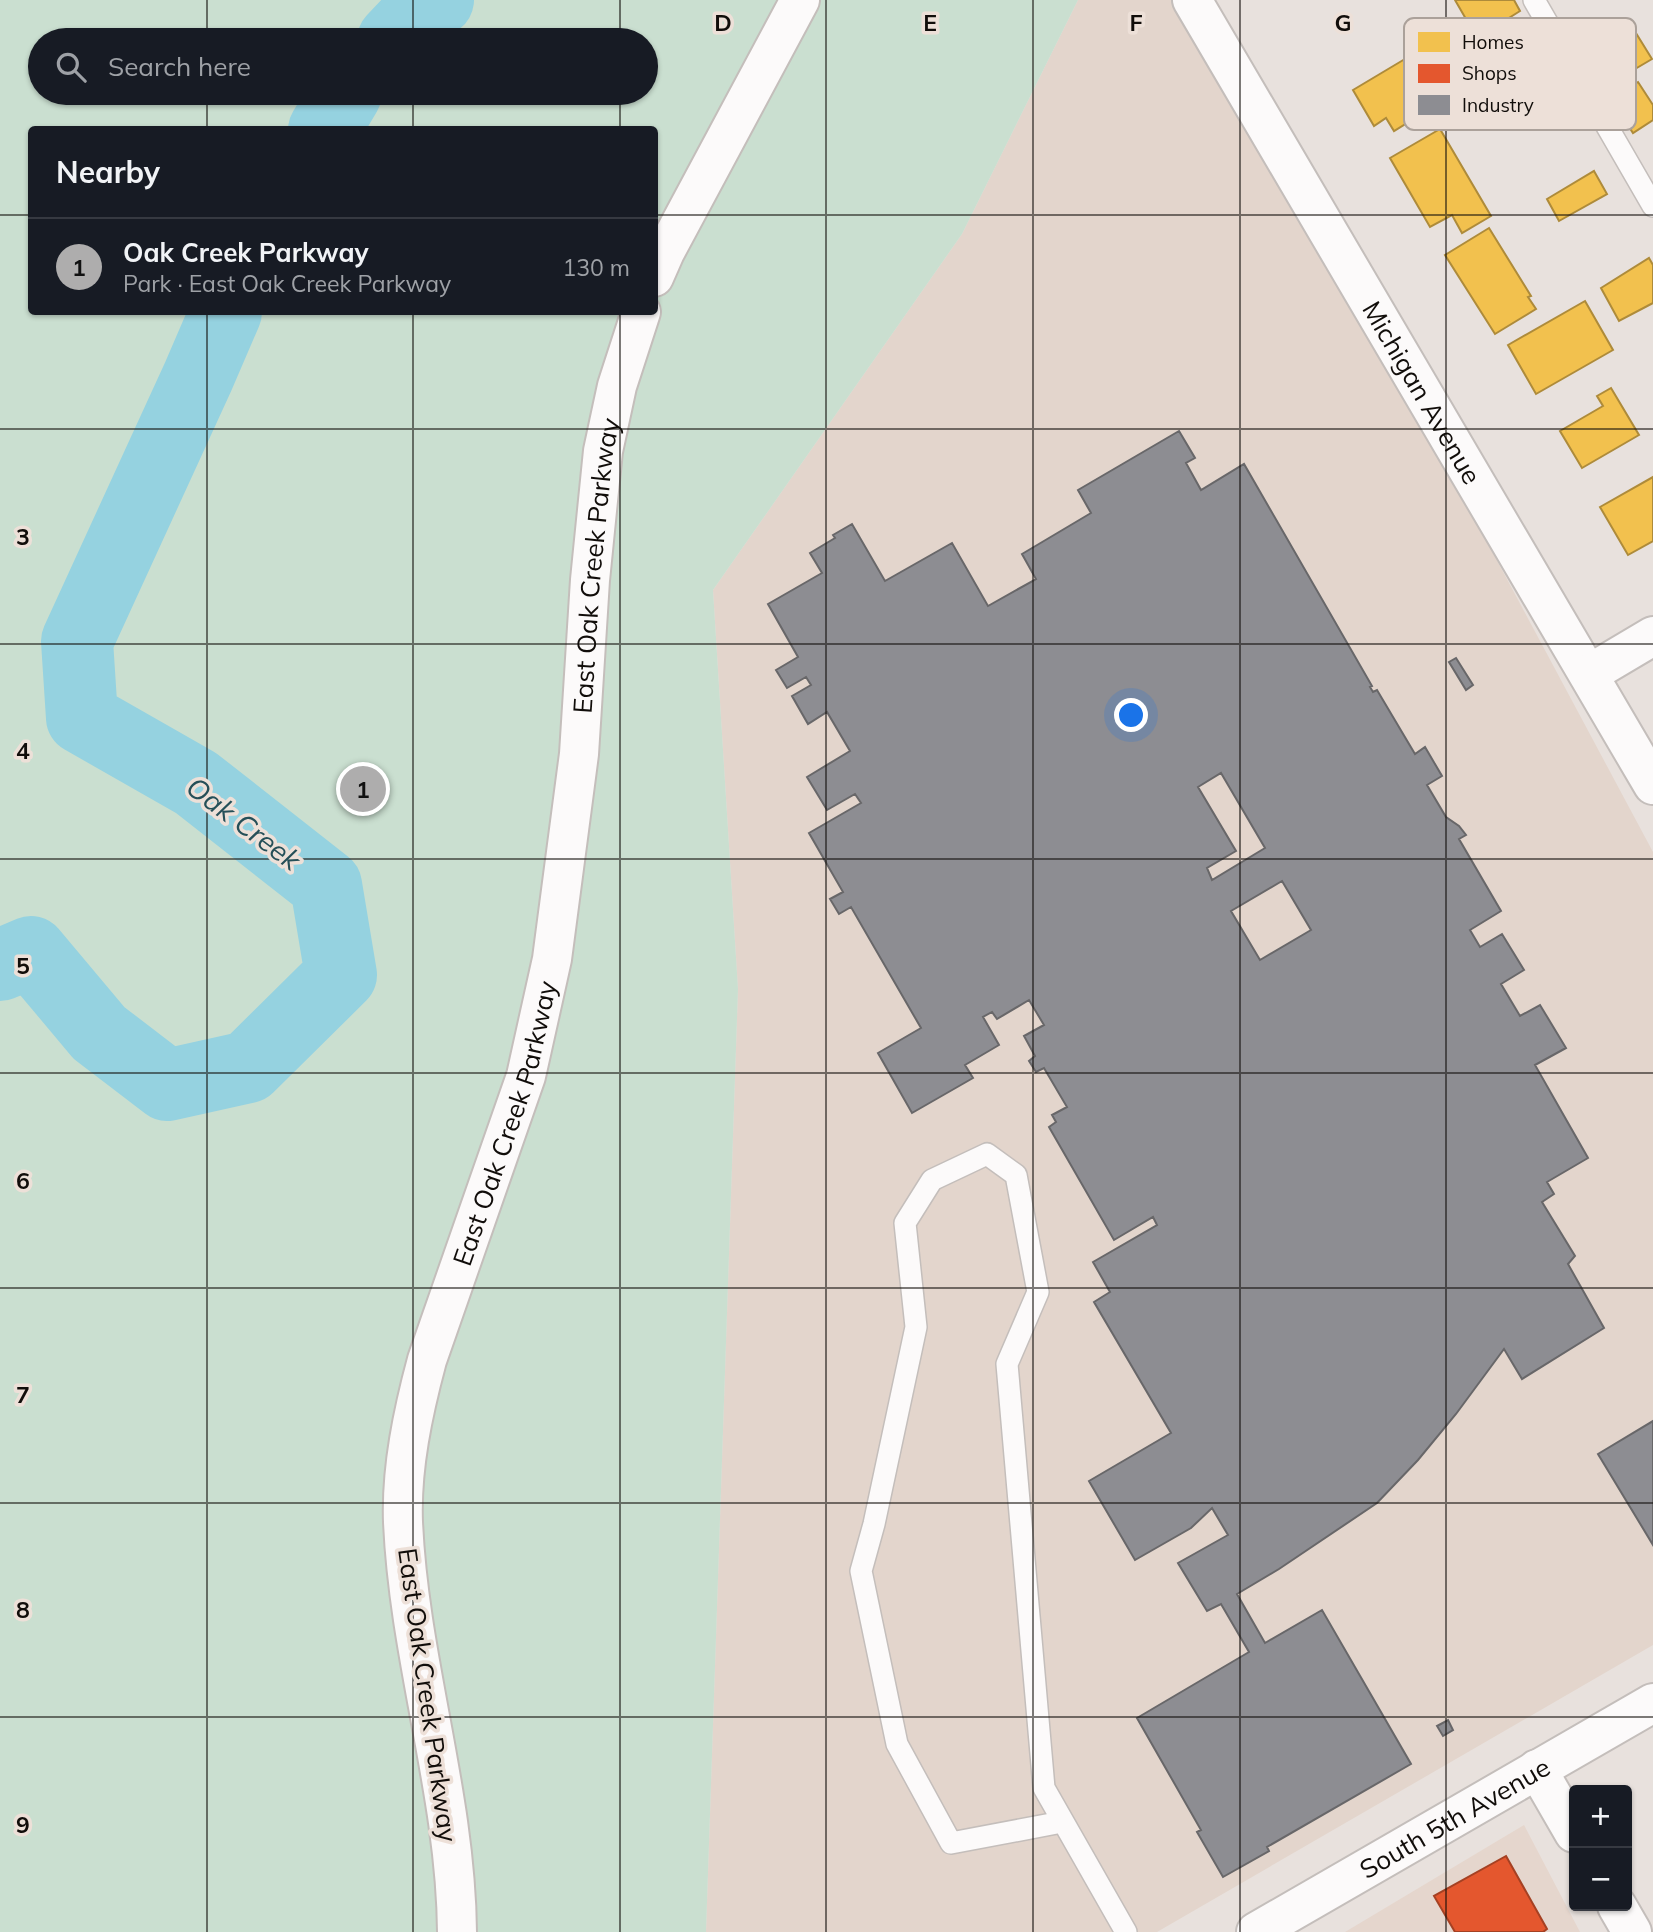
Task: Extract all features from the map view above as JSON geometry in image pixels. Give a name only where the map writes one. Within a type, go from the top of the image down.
[{"type":"street","points":[[658,267],[800,0]]},
{"type":"street","name":"Michigan Avenue","points":[[1192,0],[1653,785]]},
{"type":"street","name":"East Oak Creek Parkway","points":[[457,1932],[457,1893],[449,1836],[409,1595],[403,1521],[404,1484],[417,1399],[427,1360],[526,1076],[550,971],[579,754],[590,580],[603,451],[617,386],[640,315]]},
{"type":"street","points":[[1589,674],[1653,636]]},
{"type":"street","name":"South 5th Avenue","points":[[1270,1929],[1537,1769],[1653,1703]]},
{"type":"street","points":[[1537,1769],[1569,1824]]},
{"type":"street","points":[[1620,1911],[1632,1932]]},
{"type":"lane","points":[[1534,0],[1544,18]]},
{"type":"lane","points":[[1609,130],[1653,206]]},
{"type":"lane","points":[[1062,1822],[951,1843],[897,1744],[861,1571],[874,1524],[916,1327],[905,1223],[932,1180],[987,1154],[1016,1175],[1038,1292],[1007,1364],[1044,1788],[1126,1932]]},
{"type":"shaded area","points":[[1078,0],[1197,0],[1653,852],[1653,1645],[1157,1932],[706,1932],[738,989],[713,590],[962,234]]},
{"type":"shaded area","points":[[1524,1825],[1580,1932],[1345,1932]]},
{"type":"green space","points":[[0,0],[1078,0],[962,234],[713,590],[738,989],[706,1932],[0,1932]]},
{"type":"building: Homes","points":[[1455,0],[1514,0],[1520,11],[1509,18],[1465,18]]},
{"type":"building: Homes","points":[[1636,33],[1652,59],[1636,68]]},
{"type":"building: Homes","points":[[1404,60],[1404,125],[1394,131],[1386,118],[1374,126],[1353,90]]},
{"type":"building: Homes","points":[[1638,82],[1653,105],[1653,120],[1633,133],[1631,130],[1636,130]]},
{"type":"building: Homes","points":[[1441,130],[1491,216],[1462,233],[1452,215],[1430,227],[1390,158]]},
{"type":"building: Homes","points":[[1594,171],[1607,194],[1559,221],[1547,199]]},
{"type":"building: Homes","points":[[1489,228],[1531,296],[1528,297],[1536,309],[1495,334],[1445,255]]},
{"type":"building: Homes","points":[[1649,258],[1653,265],[1653,303],[1619,321],[1601,288]]},
{"type":"building: Homes","points":[[1585,301],[1613,350],[1536,394],[1508,345]]},
{"type":"building: Homes","points":[[1611,388],[1639,435],[1582,468],[1560,431],[1603,406],[1597,396]]},
{"type":"building: Homes","points":[[1653,477],[1653,541],[1628,555],[1600,507]]},
{"type":"building: Shops","points":[[1506,1856],[1547,1929],[1543,1932],[1455,1932],[1434,1896]]},
{"type":"building: Industry","points":[[1179,431],[1195,458],[1186,463],[1201,490],[1244,464],[1373,692],[1377,690],[1415,754],[1425,747],[1442,776],[1427,785],[1446,817],[1466,835],[1459,839],[1501,911],[1470,930],[1480,947],[1502,934],[1524,970],[1501,984],[1520,1016],[1540,1005],[1566,1048],[1535,1065],[1588,1158],[1547,1182],[1554,1194],[1542,1202],[1575,1256],[1568,1264],[1604,1328],[1522,1379],[1504,1349],[1456,1414],[1418,1460],[1377,1503],[1237,1594],[1265,1643],[1322,1610],[1411,1764],[1267,1847],[1269,1851],[1223,1877],[1197,1832],[1201,1830],[1137,1718],[1249,1652],[1221,1604],[1207,1611],[1178,1563],[1228,1535],[1212,1508],[1191,1528],[1135,1560],[1089,1481],[1171,1433],[1094,1302],[1110,1292],[1093,1262],[1157,1225],[1153,1217],[1114,1240],[1049,1127],[1056,1122],[1052,1115],[1067,1107],[1044,1068],[1036,1072],[1029,1061],[1035,1056],[1024,1036],[1044,1025],[1029,1000],[997,1019],[992,1012],[983,1017],[999,1045],[965,1065],[973,1078],[912,1113],[878,1053],[921,1028],[851,907],[839,914],[830,899],[843,892],[809,833],[861,803],[855,794],[827,810],[807,777],[850,751],[827,712],[808,724],[792,696],[811,685],[806,677],[787,688],[776,670],[798,657],[768,604],[822,573],[810,553],[852,524],[885,581],[952,543],[988,606],[1036,579],[1022,554],[1091,513],[1078,490]],"holes":[[[1221,773],[1265,848],[1212,880],[1207,868],[1236,851],[1198,787]],[[1282,881],[1311,930],[1260,960],[1231,911]]]},
{"type":"building: Industry","points":[[1456,658],[1473,685],[1466,690],[1449,662]]},
{"type":"building: Industry","points":[[1653,1421],[1653,1545],[1598,1454]]},
{"type":"building: Industry","points":[[1448,1720],[1453,1730],[1443,1736],[1437,1726]]},
{"type":"waterway","name":"Oak Creek","points":[[404,28],[438,0]]},
{"type":"waterway","name":"Oak Creek","points":[[326,126],[339,105]]},
{"type":"waterway","name":"Oak Creek","points":[[0,965],[31,952],[99,1033],[167,1085],[248,1067],[341,975],[326,885],[196,783],[82,718],[77,641],[225,315]]},
{"type":"place","name":"Oak Creek Parkway","points":[[363,789]]}]
